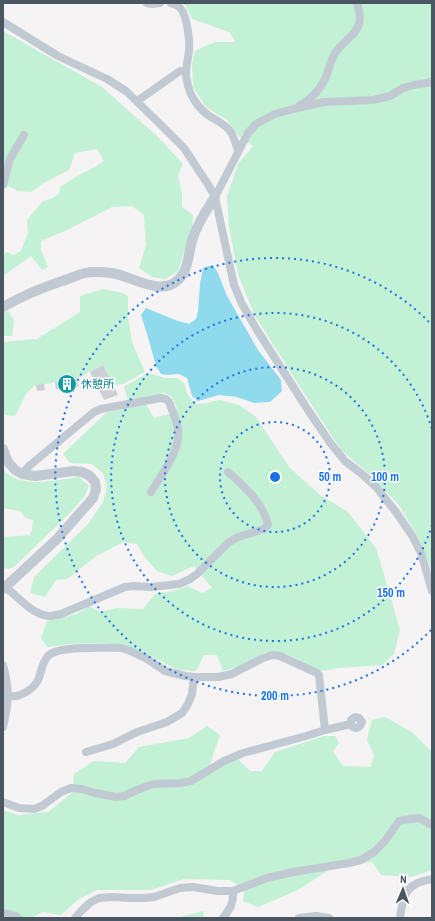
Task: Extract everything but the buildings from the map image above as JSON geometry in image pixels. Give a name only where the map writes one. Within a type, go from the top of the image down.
[{"type":"street","points":[[147,3],[160,3]]},
{"type":"street","points":[[171,3],[182,9],[185,16],[189,39],[186,81],[190,91],[198,106],[207,114],[224,124],[231,132],[238,151]]},
{"type":"street","points":[[293,109],[304,103],[319,90],[325,80],[334,55],[342,44],[357,31],[360,23],[360,14],[357,3]]},
{"type":"street","points":[[3,22],[58,56],[107,79],[126,92],[184,148],[209,186],[214,197],[234,285],[242,304],[257,330],[331,444],[345,461],[362,474],[376,488],[396,512],[413,537],[421,553],[432,590]]},
{"type":"street","points":[[137,102],[140,98],[180,71],[186,71]]},
{"type":"street","points":[[4,304],[24,295],[85,273],[113,273],[154,286],[162,287],[179,280],[186,269],[193,236],[199,222],[248,133],[256,124],[275,114],[293,109],[324,102],[373,100],[390,96],[403,88],[432,82]]},
{"type":"street","points":[[3,185],[10,159],[24,135]]},
{"type":"street","points":[[22,474],[29,466],[94,412],[101,409],[160,398],[166,399],[169,402],[178,429],[177,443],[174,453],[152,492]]},
{"type":"street","points":[[3,449],[8,462],[15,470],[22,474],[35,476],[74,471],[82,472],[90,476],[95,482],[96,489],[93,498],[56,539],[4,587],[39,614],[50,616],[61,614],[125,587],[151,587],[179,584],[197,574],[228,543],[238,537],[264,529],[268,525],[267,518],[261,507],[243,485],[228,472]]},
{"type":"street","points":[[8,696],[19,697],[32,689],[38,681],[48,656],[56,651],[68,649],[121,648],[146,659],[165,671],[194,677],[218,677],[232,674],[263,658],[273,655],[280,656],[319,675],[325,730]]},
{"type":"street","points":[[3,665],[8,696],[8,706],[3,727]]},
{"type":"street","points":[[86,752],[113,744],[137,732],[168,722],[182,713],[192,694],[194,677]]},
{"type":"street","points":[[3,802],[19,808],[34,809],[42,806],[60,792],[71,788],[116,797],[124,796],[153,784],[191,781],[224,761],[243,753],[351,724]]},
{"type":"street","points":[[75,918],[91,902],[99,898],[154,897],[180,888],[192,887],[233,891],[267,878],[361,860],[374,852],[385,841],[399,821],[410,818],[420,818],[432,825]]},
{"type":"street","points":[[400,918],[404,897],[409,888],[416,883],[432,879]]},
{"type":"street","points":[[223,918],[232,906],[234,898],[233,891]]},
{"type":"street","points":[[3,913],[16,916],[18,918]]},
{"type":"street","points":[[299,918],[316,916],[329,918]]},
{"type":"green space","points":[[181,3],[432,3],[432,573],[420,540],[399,505],[368,473],[341,450],[254,314],[238,274],[229,227],[227,196],[238,164],[253,146],[239,136],[227,120],[206,107],[193,87],[192,65],[195,51],[215,42],[236,42],[229,32],[192,19],[186,6]]},
{"type":"green space","points":[[3,31],[102,87],[158,137],[183,164],[178,175],[182,194],[182,207],[193,215],[192,227],[178,271],[166,279],[152,277],[139,268],[146,245],[144,215],[132,206],[112,207],[67,230],[41,241],[41,250],[48,267],[42,270],[31,256],[3,276],[3,257],[6,252],[14,255],[21,251],[28,233],[27,220],[43,201],[51,199],[59,194],[60,187],[104,161],[97,149],[75,153],[69,170],[44,183],[31,192],[18,191],[10,187],[3,186]]},
{"type":"green space","points":[[103,289],[123,293],[128,297],[128,317],[132,342],[145,372],[123,384],[113,385],[103,365],[78,378],[34,386],[26,394],[15,416],[5,415],[3,405],[3,342],[37,339],[80,312],[80,296]]},
{"type":"green space","points":[[3,310],[9,312],[14,320],[12,336],[3,336]]},
{"type":"green space","points":[[146,374],[152,374],[165,378],[177,378],[184,383],[187,393],[195,404],[219,400],[239,405],[256,417],[289,467],[320,495],[348,512],[376,548],[400,630],[394,654],[382,665],[339,668],[322,671],[287,654],[265,652],[242,666],[223,671],[217,655],[204,655],[196,671],[177,670],[155,658],[127,646],[101,643],[70,644],[47,647],[41,638],[47,621],[77,614],[89,606],[100,612],[117,608],[143,609],[155,594],[173,591],[188,586],[202,593],[212,588],[194,566],[172,576],[157,571],[143,555],[137,544],[123,542],[95,557],[67,579],[56,580],[45,597],[30,593],[34,577],[88,524],[103,502],[107,487],[103,473],[92,464],[70,463],[63,454],[106,413],[146,404],[154,418],[173,413],[177,408],[171,396],[164,393],[128,400],[124,387]]},
{"type":"green space","points":[[3,466],[8,474],[24,481],[42,482],[79,477],[89,486],[85,496],[70,513],[15,566],[9,569],[3,568],[3,537],[30,535],[33,520],[25,518],[20,511],[3,508]]},
{"type":"green space","points":[[385,717],[412,732],[432,752],[432,874],[430,871],[410,877],[381,875],[372,862],[360,863],[329,870],[298,890],[258,907],[243,901],[245,888],[229,880],[184,879],[151,890],[97,890],[79,899],[61,915],[42,912],[32,918],[3,918],[3,810],[18,815],[48,812],[73,792],[74,774],[94,761],[125,763],[139,747],[189,738],[207,726],[220,735],[207,773],[237,758],[250,771],[262,771],[275,752],[324,736],[335,736],[339,743],[333,751],[343,766],[371,767],[374,755],[367,740],[372,720]]},
{"type":"green space","points":[[203,911],[204,918],[180,918],[180,917]]},
{"type":"water","points":[[213,265],[218,273],[227,296],[258,350],[281,380],[282,391],[270,402],[254,403],[237,397],[219,395],[198,401],[192,396],[187,378],[179,374],[161,374],[156,366],[141,315],[146,308],[189,324],[196,319],[198,311],[203,268]]},
{"type":"place","name":"休憩所","points":[[67,384]]}]
